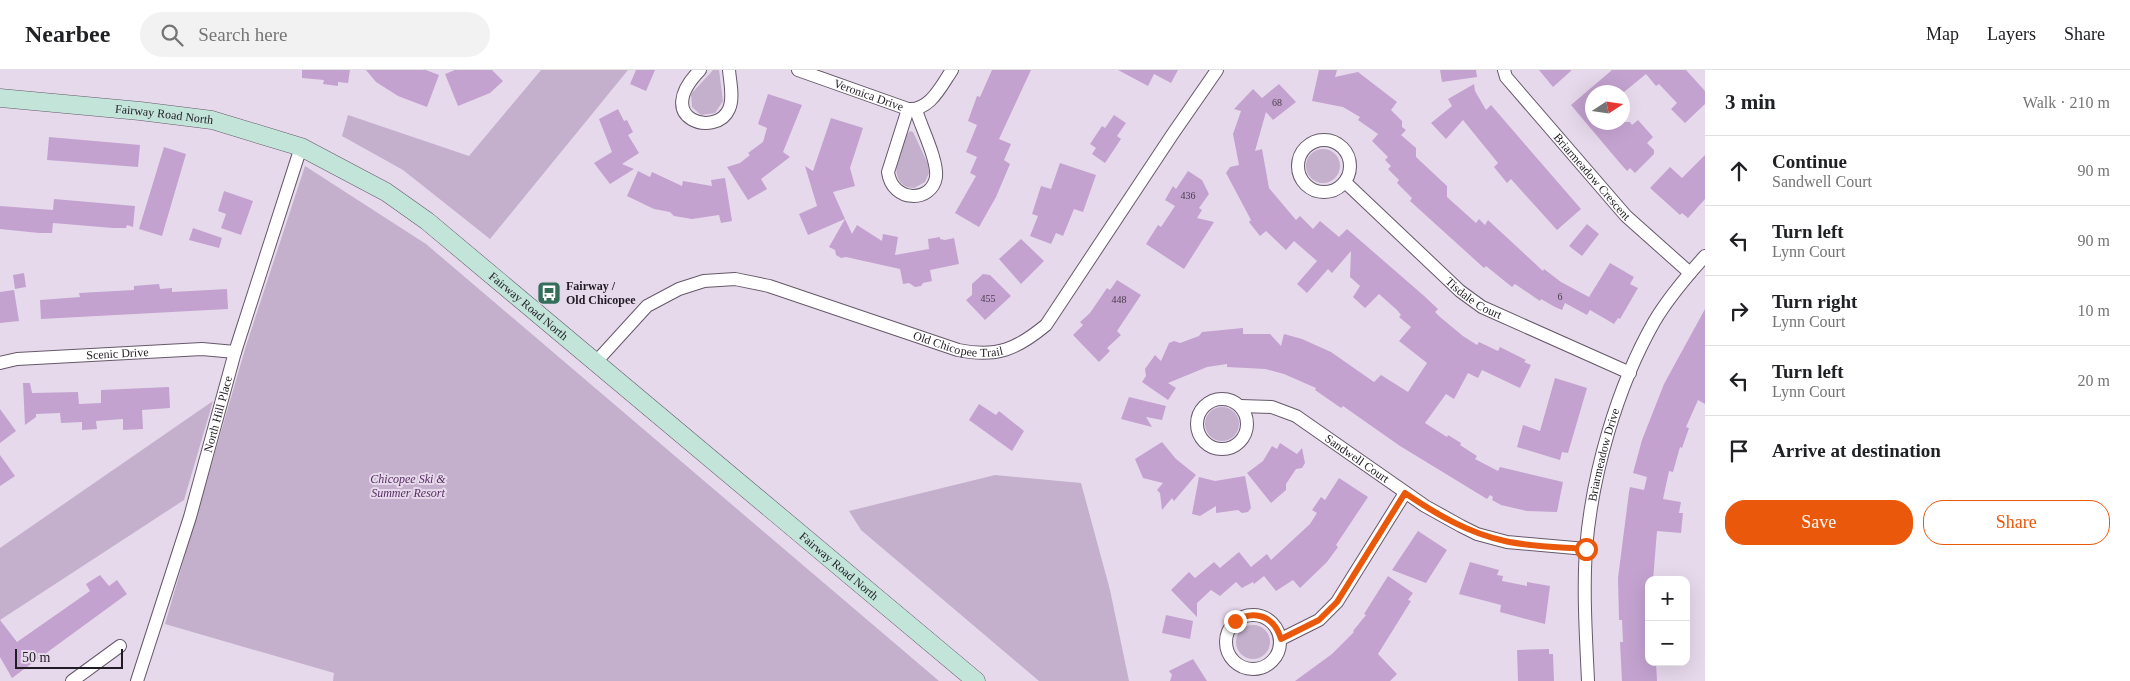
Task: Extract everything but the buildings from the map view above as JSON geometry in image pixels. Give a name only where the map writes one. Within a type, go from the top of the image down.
[{"type":"main road","name":"Fairway Road North","points":[[0,98],[140,111],[212,120],[301,147],[386,192],[427,221],[976,681]]},
{"type":"street","points":[[700,70],[684,89],[682,105],[683,111],[692,120],[705,124],[719,120],[729,110],[731,102],[729,70]]},
{"type":"street","name":"Veronica Drive","points":[[798,70],[912,110],[925,106],[933,98],[952,70]]},
{"type":"street","name":"Old Chicopee Trail","points":[[595,363],[647,306],[679,289],[704,281],[735,279],[769,286],[958,350],[977,354],[999,352],[1024,343],[1046,325],[1172,135],[1218,70]]},
{"type":"street","name":"Briarmeadow Crescent","points":[[1504,70],[1506,77],[1626,216],[1690,273]]},
{"type":"street","points":[[912,110],[935,165],[936,178],[933,184],[923,193],[909,196],[896,191],[889,180],[888,172],[912,110]]},
{"type":"street","points":[[1321,139],[1338,143],[1349,157],[1349,174],[1345,182],[1330,192],[1322,193],[1306,186],[1297,171],[1300,154],[1313,142],[1321,139]]},
{"type":"street","name":"North Hill Place","points":[[137,681],[190,517],[235,352],[301,147]]},
{"type":"street","name":"Tisdale Court","points":[[1345,182],[1460,291],[1482,307],[1630,373]]},
{"type":"street","name":"Briarmeadow Drive","points":[[1588,681],[1585,616],[1586,549],[1593,496],[1609,432],[1630,373],[1655,321],[1690,273],[1705,256]]},
{"type":"street","name":"Scenic Drive","points":[[0,363],[17,359],[202,349],[235,352]]},
{"type":"street","name":"Sandwell Court","points":[[1240,406],[1247,421],[1244,437],[1231,447],[1223,449],[1208,445],[1198,431],[1197,423],[1202,408],[1209,402],[1225,399],[1240,406],[1272,407],[1296,416],[1425,506],[1478,534],[1507,542],[1586,549]]},
{"type":"street","points":[[1281,639],[1274,623],[1267,618],[1250,614],[1235,621],[1230,628],[1226,645],[1235,662],[1243,667],[1262,668],[1276,657],[1281,639],[1319,620],[1337,602],[1405,493]]},
{"type":"street","points":[[72,681],[120,646]]},
{"type":"green space","points":[[541,70],[628,70],[490,239],[403,170],[342,136],[348,115],[469,156]]},
{"type":"green space","points":[[713,70],[719,70],[723,101],[715,113],[701,115],[692,107],[691,94]]},
{"type":"green space","points":[[910,131],[913,132],[928,164],[929,173],[925,182],[914,188],[905,186],[899,180],[897,173],[899,154]]},
{"type":"green space","points":[[1323,149],[1335,154],[1340,166],[1335,178],[1323,183],[1311,178],[1306,166],[1311,154]]},
{"type":"green space","name":"Chicopee Ski & Summer Resort","points":[[305,166],[426,244],[939,681],[333,681],[334,673],[165,624],[246,346]]},
{"type":"green space","points":[[213,401],[184,500],[0,620],[0,548]]},
{"type":"green space","points":[[1222,407],[1234,412],[1239,424],[1234,436],[1222,441],[1210,436],[1205,424],[1210,412]]},
{"type":"green space","points":[[995,475],[1081,483],[1110,590],[1129,681],[1039,681],[861,530],[849,511]]},
{"type":"green space","points":[[1253,625],[1265,630],[1270,642],[1265,654],[1253,659],[1241,654],[1236,642],[1241,630]]},
{"type":"place","name":"Fairway / Old Chicopee","points":[[549,293]]},
{"type":"route","points":[[1235,621],[1250,614],[1267,618],[1274,623],[1281,639],[1319,620],[1337,602],[1405,493],[1425,506],[1478,534],[1507,542],[1586,549]]}]
